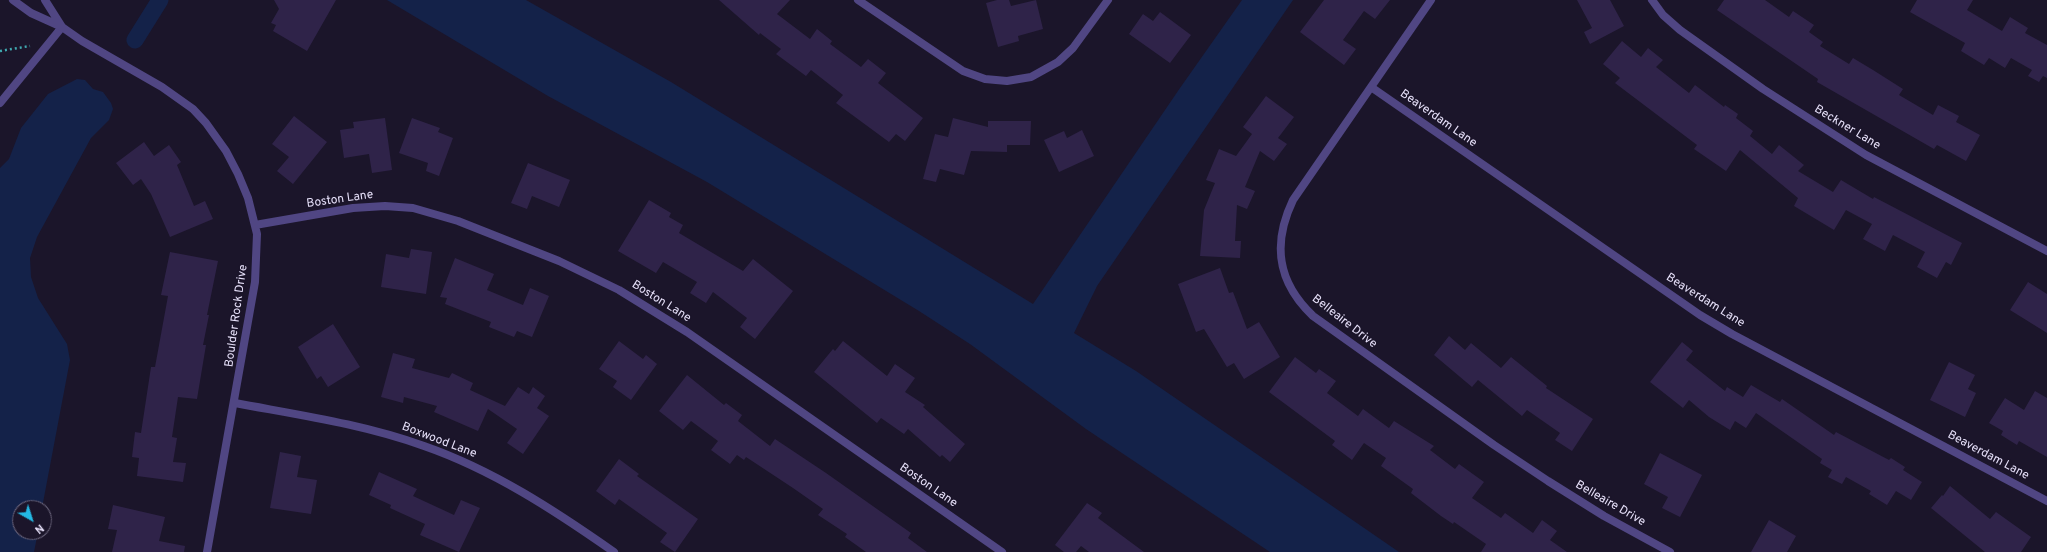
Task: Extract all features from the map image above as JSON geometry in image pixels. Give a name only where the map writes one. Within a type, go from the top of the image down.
[{"type":"street","name":"Boulder Rock Drive","points":[[13,0],[43,20],[62,27],[82,41],[185,102],[200,115],[233,162],[248,198],[256,225],[256,282],[207,552]]},
{"type":"street","name":"Boulder Rock Drive","points":[[45,0],[62,27]]},
{"type":"street","points":[[858,0],[963,71],[986,79],[1001,81],[1031,77],[1058,62],[1073,48],[1108,0]]},
{"type":"street","name":"Belleaire Drive","points":[[1431,0],[1302,186],[1287,212],[1281,235],[1281,260],[1283,272],[1292,292],[1304,308],[1327,327],[1494,445],[1604,516],[1670,552]]},
{"type":"street","name":"Beckner Lane","points":[[1652,0],[1663,15],[1680,30],[1798,112],[1866,154],[2047,251]]},
{"type":"street","points":[[0,103],[62,27]]},
{"type":"street","name":"Beaverdam Lane","points":[[1371,87],[1705,318],[2047,501]]},
{"type":"street","name":"Boston Lane","points":[[256,225],[353,208],[385,206],[413,208],[458,221],[559,261],[619,290],[687,332],[1002,552]]},
{"type":"street","name":"Boxwood Lane","points":[[235,403],[366,428],[424,446],[452,457],[497,478],[528,495],[614,552]]},
{"type":"path","points":[[0,51],[49,43]]},
{"type":"water","points":[[387,0],[526,0],[671,82],[1033,304],[1180,88],[1242,0],[1293,0],[1097,286],[1074,333],[1136,371],[1399,552],[1270,552],[1086,429],[970,344],[919,311],[707,182],[548,96]]},
{"type":"water","points":[[77,79],[85,80],[93,89],[103,92],[111,103],[113,109],[109,120],[91,138],[37,237],[30,258],[31,277],[38,298],[67,344],[70,360],[44,500],[12,500],[12,540],[36,540],[34,552],[0,552],[0,168],[9,159],[21,128],[48,94]]},
{"type":"building","points":[[274,0],[336,0],[307,51],[273,31],[276,25],[271,23],[279,9]]},
{"type":"building","points":[[719,0],[790,0],[777,14],[810,39],[817,29],[832,41],[830,44],[861,67],[868,59],[886,73],[878,83],[923,118],[905,141],[896,134],[889,142],[836,103],[843,95],[811,70],[806,76],[776,54],[781,49],[760,33],[759,35]]},
{"type":"building","points":[[997,0],[1009,0],[1011,6],[1036,0],[1043,29],[1018,36],[1019,41],[998,47],[986,3]]},
{"type":"building","points":[[1324,0],[1390,0],[1375,19],[1364,11],[1343,40],[1356,49],[1344,65],[1300,32]]},
{"type":"building","points":[[1577,0],[1610,0],[1624,26],[1590,44],[1584,32],[1592,28]]},
{"type":"building","points":[[1724,0],[1765,0],[1789,17],[1793,11],[1814,25],[1809,32],[1823,42],[1820,46],[1849,64],[1853,58],[1873,70],[1903,89],[1899,95],[1933,115],[1938,105],[1959,116],[1956,122],[1980,135],[1966,161],[1937,145],[1934,149],[1817,82],[1818,79],[1717,10]]},
{"type":"building","points":[[1917,0],[1973,0],[1967,10],[2002,31],[2010,17],[2028,28],[2025,33],[2047,45],[2047,78],[2043,76],[2039,82],[2028,76],[2032,70],[2011,58],[2005,68],[1989,58],[1984,65],[1961,51],[1965,43],[1910,12]]},
{"type":"building","points":[[1160,12],[1191,35],[1170,63],[1129,34],[1143,14],[1153,21]]},
{"type":"building","points":[[1622,41],[1641,57],[1648,48],[1663,60],[1656,67],[1689,93],[1695,85],[1724,107],[1725,105],[1738,114],[1736,118],[1753,131],[1750,136],[1772,154],[1779,145],[1804,165],[1798,171],[1833,192],[1841,180],[1873,199],[1874,197],[1962,243],[1951,265],[1946,262],[1937,278],[1917,267],[1925,252],[1893,235],[1885,251],[1863,239],[1872,224],[1846,210],[1834,230],[1794,206],[1798,198],[1740,150],[1726,171],[1694,149],[1697,145],[1615,83],[1620,78],[1603,64]]},
{"type":"building","points":[[1266,96],[1294,117],[1278,138],[1287,144],[1274,161],[1260,151],[1245,187],[1255,191],[1247,209],[1237,205],[1235,241],[1241,241],[1240,258],[1200,256],[1204,210],[1215,183],[1206,180],[1219,149],[1236,156],[1252,134],[1243,127]]},
{"type":"building","points":[[294,116],[327,142],[293,184],[277,171],[289,157],[272,144]]},
{"type":"building","points":[[385,118],[392,170],[372,173],[369,154],[344,158],[340,130],[354,128],[353,122]]},
{"type":"building","points":[[412,118],[440,128],[438,132],[453,138],[439,176],[426,171],[428,163],[399,153]]},
{"type":"building","points":[[953,118],[988,127],[988,121],[1031,121],[1030,145],[1007,145],[1007,152],[971,151],[964,175],[940,169],[936,182],[923,179],[935,134],[948,137]]},
{"type":"building","points":[[1082,130],[1094,156],[1059,172],[1044,140],[1064,131],[1067,138]]},
{"type":"building","points":[[144,142],[154,156],[169,145],[181,162],[177,165],[194,206],[205,201],[213,219],[170,237],[151,194],[141,179],[133,185],[116,163]]},
{"type":"building","points":[[528,163],[570,180],[559,207],[532,196],[527,209],[511,203]]},
{"type":"building","points":[[649,200],[671,213],[669,217],[683,225],[679,233],[743,271],[753,259],[793,291],[755,339],[740,327],[747,318],[713,292],[706,303],[690,293],[697,282],[663,262],[656,273],[618,251]]},
{"type":"building","points":[[411,249],[432,252],[426,294],[381,287],[386,254],[409,258]]},
{"type":"building","points":[[170,252],[218,261],[207,315],[209,315],[203,345],[206,345],[197,399],[178,397],[172,437],[177,438],[173,462],[186,463],[183,482],[137,476],[139,458],[132,457],[135,432],[141,433],[151,367],[155,367],[168,296],[161,295]]},
{"type":"building","points":[[455,258],[494,274],[487,290],[523,305],[530,288],[549,296],[532,337],[517,331],[514,337],[489,327],[491,322],[445,304],[447,298],[440,297]]},
{"type":"building","points":[[1220,268],[1229,293],[1233,292],[1247,329],[1259,322],[1280,357],[1244,379],[1234,363],[1227,367],[1204,329],[1196,332],[1178,284]]},
{"type":"building","points":[[2028,282],[2047,294],[2047,333],[2010,310]]},
{"type":"building","points":[[333,324],[360,367],[328,387],[321,376],[317,379],[298,347]]},
{"type":"building","points":[[1449,336],[1465,350],[1471,343],[1501,368],[1511,357],[1547,386],[1546,388],[1593,419],[1572,451],[1555,440],[1560,433],[1527,410],[1522,416],[1478,380],[1472,387],[1434,355]]},
{"type":"building","points":[[619,341],[643,359],[646,355],[657,364],[631,400],[613,387],[617,381],[599,369]]},
{"type":"building","points":[[843,341],[887,376],[895,364],[915,378],[905,392],[925,405],[923,407],[965,444],[950,462],[942,455],[940,457],[908,429],[904,434],[881,418],[877,423],[814,372],[833,349],[835,351]]},
{"type":"building","points":[[1682,342],[1693,351],[1686,360],[1725,391],[1727,387],[1743,397],[1751,385],[1780,402],[1782,399],[1834,435],[1836,432],[1889,460],[1891,458],[1905,467],[1903,470],[1922,482],[1911,500],[1896,491],[1887,505],[1869,494],[1871,491],[1846,477],[1842,484],[1828,477],[1832,470],[1820,463],[1822,459],[1756,413],[1746,428],[1735,421],[1730,430],[1709,417],[1689,400],[1683,408],[1650,382]]},
{"type":"building","points":[[393,353],[415,359],[412,368],[449,378],[452,373],[473,383],[470,390],[505,406],[518,387],[529,394],[533,387],[545,396],[537,408],[549,416],[523,454],[507,443],[517,429],[488,409],[478,431],[434,412],[437,406],[404,397],[403,403],[381,397]]},
{"type":"building","points":[[1295,357],[1316,373],[1319,369],[1336,381],[1327,393],[1358,416],[1363,409],[1389,428],[1394,421],[1434,446],[1430,450],[1455,469],[1459,464],[1484,482],[1472,498],[1501,518],[1505,513],[1533,533],[1542,520],[1557,531],[1550,540],[1567,552],[1481,552],[1486,544],[1454,522],[1453,524],[1441,516],[1411,493],[1413,489],[1381,466],[1386,458],[1364,443],[1352,460],[1332,445],[1335,441],[1269,392]]},
{"type":"building","points":[[1949,362],[1975,375],[1968,389],[1976,393],[1965,417],[1930,400]]},
{"type":"building","points":[[687,375],[724,405],[726,403],[742,415],[738,421],[770,446],[775,439],[826,473],[911,533],[908,538],[927,552],[866,552],[845,537],[847,534],[818,515],[823,509],[793,488],[746,457],[744,460],[737,455],[730,464],[711,450],[718,441],[691,421],[683,430],[659,411]]},
{"type":"building","points":[[2035,391],[2047,398],[2047,457],[2019,441],[2017,445],[2001,435],[2003,431],[1989,423],[2005,398],[2024,410]]},
{"type":"building","points":[[280,452],[301,456],[297,477],[317,480],[311,514],[270,508]]},
{"type":"building","points":[[1660,453],[1702,475],[1680,517],[1662,508],[1668,497],[1644,484]]},
{"type":"building","points":[[619,459],[639,474],[637,476],[698,519],[675,552],[660,542],[667,533],[619,499],[615,505],[596,491]]},
{"type":"building","points":[[379,472],[417,489],[413,496],[454,515],[461,500],[480,508],[459,552],[420,535],[425,524],[390,508],[391,505],[369,495]]},
{"type":"building","points":[[1950,486],[1990,519],[1996,512],[2031,537],[2021,552],[1985,552],[1931,508],[1942,495],[1943,496]]},
{"type":"building","points":[[1087,503],[1102,513],[1098,518],[1144,552],[1089,552],[1081,546],[1076,552],[1064,552],[1055,545]]},
{"type":"building","points":[[113,505],[165,517],[159,541],[185,546],[184,552],[112,552],[117,530],[108,529]]},
{"type":"building","points":[[1769,520],[1796,536],[1787,552],[1751,552]]},
{"type":"waterway","points":[[135,40],[160,0]]}]
